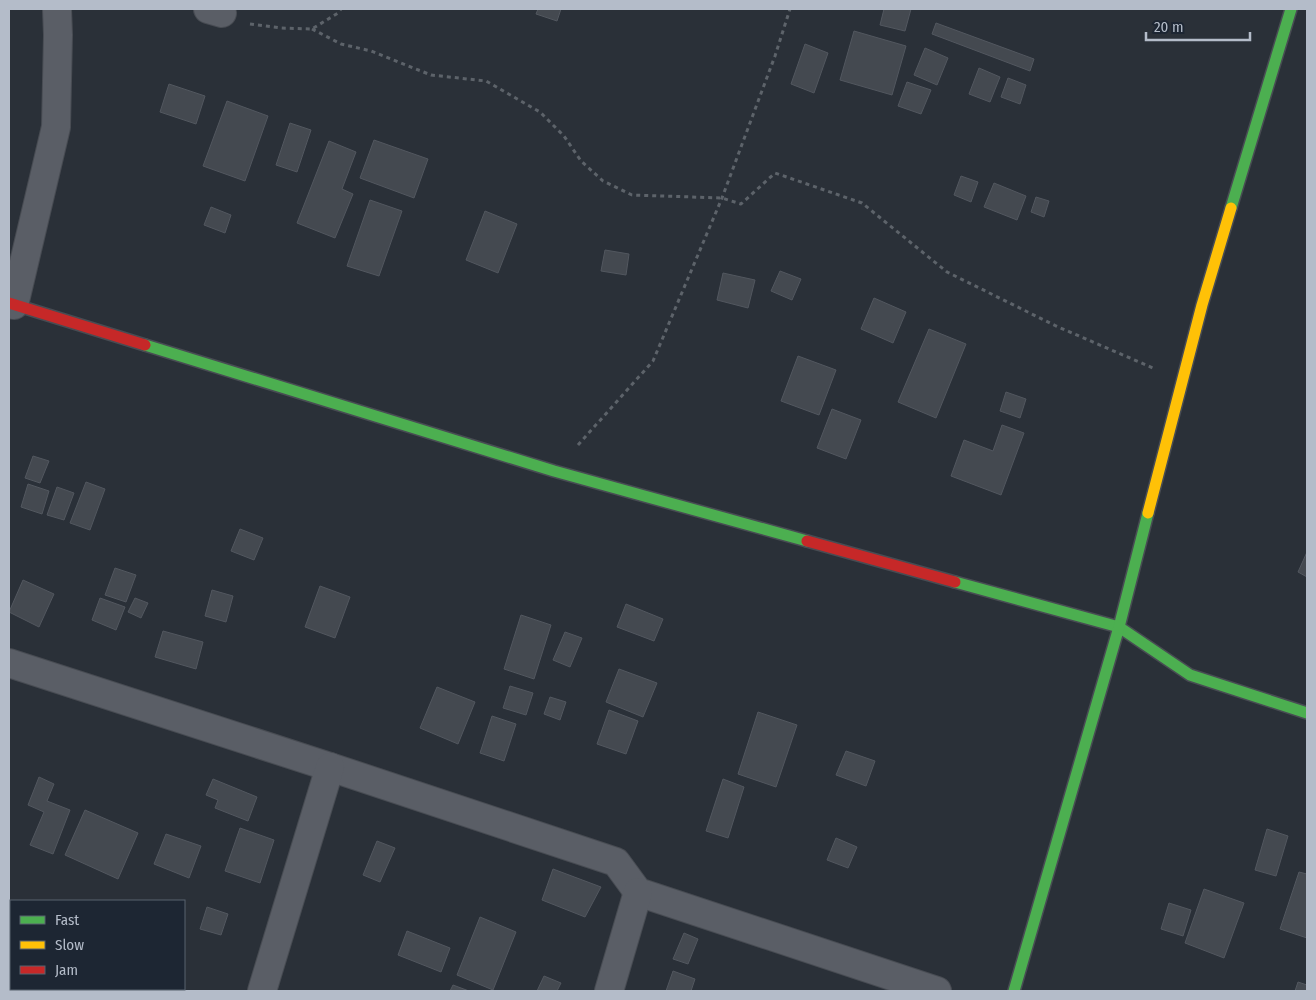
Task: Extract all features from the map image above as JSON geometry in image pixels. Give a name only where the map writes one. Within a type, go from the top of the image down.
[{"type":"street","points":[[56,9],[58,35],[56,127],[11,304],[554,471],[1120,627],[1190,675],[1307,714]]},
{"type":"street","points":[[1014,991],[1120,627],[1205,295],[1291,9]]},
{"type":"street","points":[[9,663],[616,862],[638,892],[937,991]]},
{"type":"street","points":[[262,991],[330,767]]},
{"type":"street","points":[[609,991],[638,892]]},
{"type":"path","points":[[312,29],[338,13],[341,9]]},
{"type":"path","points":[[554,471],[653,361],[722,198],[775,56],[790,9]]},
{"type":"path","points":[[215,11],[250,24],[312,29],[341,44],[371,51],[431,75],[486,81],[540,112],[564,136],[581,161],[603,181],[632,195],[722,198],[742,204],[775,173],[862,203],[947,272],[1056,326],[1183,381]]},
{"type":"building","points":[[538,9],[561,9],[557,21],[536,14]]},
{"type":"building","points":[[884,9],[911,9],[905,31],[880,25]]},
{"type":"building","points":[[936,23],[1034,59],[1030,71],[932,34]]},
{"type":"building","points":[[854,31],[906,46],[892,95],[840,80]]},
{"type":"building","points":[[805,44],[828,53],[814,93],[791,84]]},
{"type":"building","points":[[925,48],[948,58],[937,85],[914,75]]},
{"type":"building","points":[[979,68],[1000,77],[990,102],[969,94]]},
{"type":"building","points":[[1008,78],[1026,85],[1020,104],[1001,97]]},
{"type":"building","points":[[907,82],[931,90],[921,114],[898,106]]},
{"type":"building","points":[[169,84],[205,96],[196,124],[160,112]]},
{"type":"building","points":[[227,101],[268,116],[245,181],[203,166]]},
{"type":"building","points":[[290,123],[311,130],[297,172],[276,165]]},
{"type":"building","points":[[374,140],[428,159],[414,198],[360,178]]},
{"type":"building","points":[[329,141],[356,152],[342,189],[353,194],[335,238],[297,223]]},
{"type":"building","points":[[961,176],[978,182],[971,202],[954,195]]},
{"type":"building","points":[[994,183],[1026,196],[1017,220],[984,207]]},
{"type":"building","points":[[1036,197],[1049,201],[1044,217],[1031,212]]},
{"type":"building","points":[[370,200],[402,211],[379,276],[347,266]]},
{"type":"building","points":[[211,207],[231,215],[225,233],[204,225]]},
{"type":"building","points":[[485,211],[517,224],[498,273],[466,260]]},
{"type":"building","points":[[605,250],[629,254],[626,275],[601,271]]},
{"type":"building","points":[[780,271],[801,279],[792,300],[771,291]]},
{"type":"building","points":[[723,273],[755,280],[748,308],[717,300]]},
{"type":"building","points":[[874,298],[906,312],[893,343],[861,329]]},
{"type":"building","points":[[929,329],[966,344],[936,418],[898,402]]},
{"type":"building","points":[[798,356],[836,370],[819,415],[781,401]]},
{"type":"building","points":[[1006,392],[1026,399],[1020,418],[1000,411]]},
{"type":"building","points":[[832,409],[861,420],[846,459],[817,448]]},
{"type":"building","points":[[1002,425],[1024,433],[1001,495],[951,476],[964,440],[993,451]]},
{"type":"building","points":[[33,456],[49,461],[40,483],[25,478]]},
{"type":"building","points":[[86,482],[105,489],[90,530],[70,523]]},
{"type":"building","points":[[28,484],[49,491],[42,514],[21,507]]},
{"type":"building","points":[[57,487],[74,493],[64,520],[47,515]]},
{"type":"building","points":[[240,529],[263,538],[254,560],[231,551]]},
{"type":"building","points":[[1307,552],[1307,577],[1298,572]]},
{"type":"building","points":[[115,568],[136,575],[126,602],[105,595]]},
{"type":"building","points":[[23,580],[54,594],[39,627],[9,612]]},
{"type":"building","points":[[320,586],[350,597],[335,638],[305,627]]},
{"type":"building","points":[[212,590],[233,596],[226,622],[205,616]]},
{"type":"building","points":[[100,598],[125,607],[116,630],[92,620]]},
{"type":"building","points":[[135,598],[148,603],[141,618],[128,612]]},
{"type":"building","points":[[626,604],[663,619],[654,641],[617,627]]},
{"type":"building","points":[[521,615],[551,625],[534,679],[504,669]]},
{"type":"building","points":[[163,631],[203,642],[196,669],[155,657]]},
{"type":"building","points":[[565,632],[582,638],[570,667],[553,660]]},
{"type":"building","points":[[619,669],[657,683],[643,717],[606,702]]},
{"type":"building","points":[[510,686],[533,693],[526,715],[503,708]]},
{"type":"building","points":[[437,687],[475,702],[458,744],[420,728]]},
{"type":"building","points":[[550,697],[566,702],[560,720],[544,714]]},
{"type":"building","points":[[609,710],[638,721],[626,754],[597,744]]},
{"type":"building","points":[[758,712],[797,725],[776,787],[738,774]]},
{"type":"building","points":[[492,716],[516,724],[504,761],[480,753]]},
{"type":"building","points":[[846,751],[875,761],[866,786],[836,775]]},
{"type":"building","points":[[39,777],[54,784],[47,801],[70,810],[53,854],[30,845],[44,812],[28,805]]},
{"type":"building","points":[[213,779],[257,797],[248,821],[215,808],[218,800],[206,795]]},
{"type":"building","points":[[723,779],[744,787],[728,838],[706,831]]},
{"type":"building","points":[[85,810],[138,833],[118,879],[65,855]]},
{"type":"building","points":[[240,828],[274,840],[260,883],[225,871]]},
{"type":"building","points":[[1267,829],[1288,836],[1276,876],[1255,870]]},
{"type":"building","points":[[166,834],[201,846],[189,878],[154,864]]},
{"type":"building","points":[[836,838],[857,847],[848,868],[827,860]]},
{"type":"building","points":[[377,841],[395,848],[380,882],[363,875]]},
{"type":"building","points":[[553,869],[601,887],[585,917],[542,900]]},
{"type":"building","points":[[1299,872],[1307,874],[1307,938],[1280,929]]},
{"type":"building","points":[[1204,889],[1244,903],[1224,958],[1185,943]]},
{"type":"building","points":[[1169,903],[1191,910],[1183,936],[1161,929]]},
{"type":"building","points":[[207,907],[228,914],[221,935],[200,929]]},
{"type":"building","points":[[480,917],[516,932],[493,990],[457,975]]},
{"type":"building","points":[[407,931],[450,948],[441,972],[398,955]]},
{"type":"building","points":[[684,933],[698,939],[688,964],[673,959]]},
{"type":"building","points":[[673,971],[695,979],[691,991],[666,991]]},
{"type":"building","points":[[544,976],[561,983],[557,991],[537,991]]},
{"type":"building","points":[[1298,982],[1307,985],[1307,991],[1295,991]]},
{"type":"building","points":[[453,985],[469,991],[450,991]]},
{"type":"traffic: fast","points":[[1231,208],[1291,9]]},
{"type":"traffic: fast","points":[[145,345],[554,471],[807,541]]},
{"type":"traffic: fast","points":[[1014,991],[1119,627],[1148,513]]},
{"type":"traffic: fast","points":[[955,582],[1119,627],[1190,675],[1307,713]]},
{"type":"traffic: slow","points":[[1148,513],[1202,305],[1231,208]]},
{"type":"traffic: jam","points":[[9,303],[145,345]]},
{"type":"traffic: jam","points":[[807,541],[955,582]]}]
